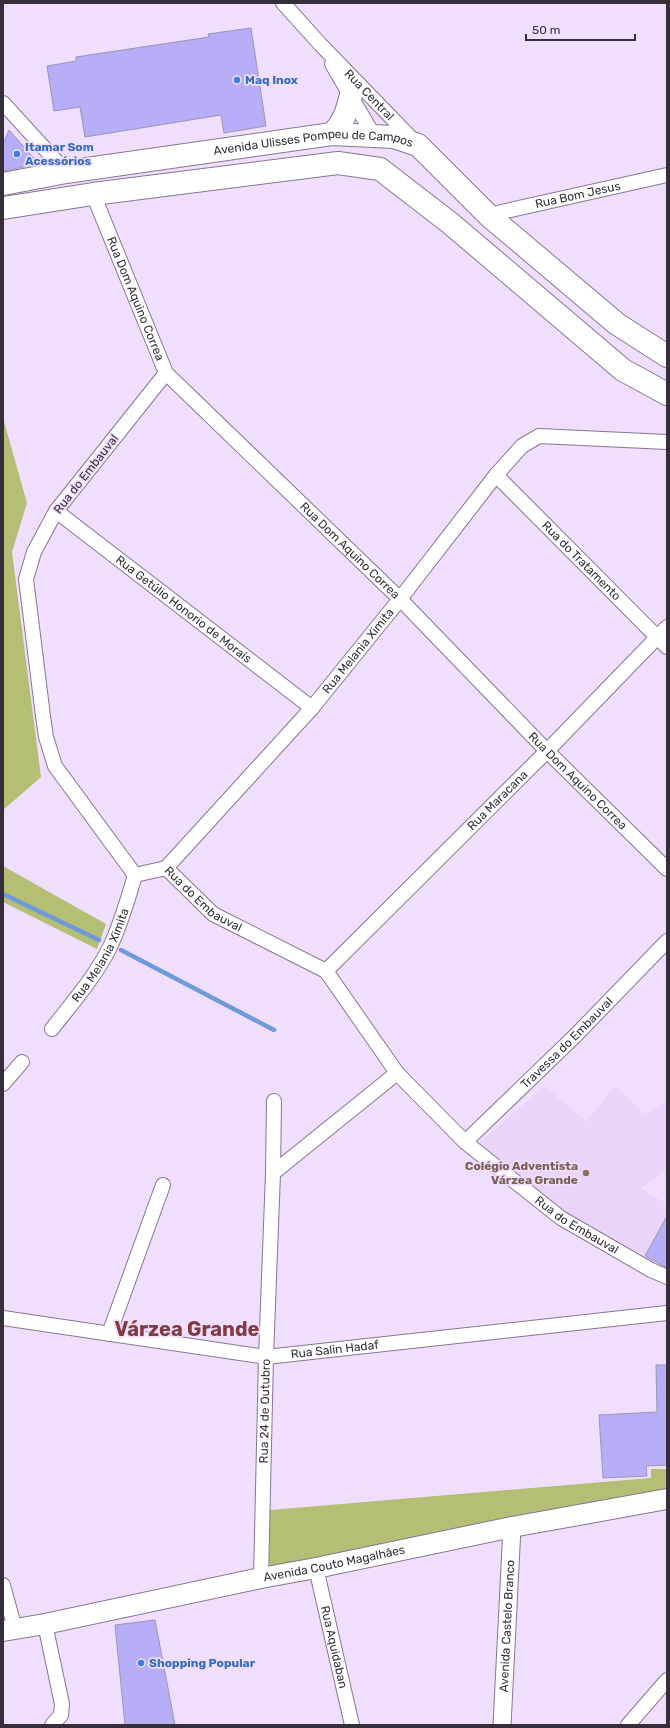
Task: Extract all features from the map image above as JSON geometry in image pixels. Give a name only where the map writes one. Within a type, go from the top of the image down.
[{"type":"main road","points":[[332,134],[340,126],[346,114],[351,95]]},
{"type":"main road","name":"Avenida Ulisses Pompeu de Campos","points":[[3,184],[66,172],[332,134],[394,137],[418,145],[488,215],[617,324],[667,356]]},
{"type":"main road","points":[[374,136],[373,158],[380,169]]},
{"type":"main road","name":"Avenida Ulisses Pompeu de Campos","points":[[3,208],[93,194],[338,163],[380,169],[450,222],[623,370],[667,394]]},
{"type":"main road","points":[[450,222],[470,225],[479,222],[488,215]]},
{"type":"main road","name":"Avenida Couto Magalhães","points":[[9,1630],[45,1624],[512,1527],[667,1499]]},
{"type":"street","name":"Rua Central","points":[[283,3],[320,44],[418,145]]},
{"type":"street","name":"Rua Central","points":[[320,44],[374,136]]},
{"type":"street","points":[[3,103],[66,172]]},
{"type":"street","name":"Rua Bom Jesus","points":[[488,215],[667,175]]},
{"type":"street","name":"Rua Dom Aquino Correa","points":[[93,194],[166,373],[400,599],[547,751],[667,869]]},
{"type":"street","name":"Rua do Embauval","points":[[166,373],[56,511],[34,552],[26,579],[28,609],[46,737],[55,766],[135,875],[166,868],[213,914],[326,971],[397,1073],[465,1142],[561,1218],[651,1270],[667,1277]]},
{"type":"street","name":"Rua Melania Ximita","points":[[166,868],[312,708],[400,599],[496,475],[522,446],[539,436],[667,442]]},
{"type":"street","name":"Rua do Tratamento","points":[[496,475],[662,632],[667,647]]},
{"type":"street","name":"Rua Getúlio Honorio de Morais","points":[[56,511],[312,708]]},
{"type":"street","name":"Rua Maracana","points":[[326,971],[547,751],[662,632]]},
{"type":"street","name":"Rua Melania Ximita","points":[[52,1029],[93,975],[109,947],[121,921],[135,875]]},
{"type":"street","name":"Travessa do Embauval","points":[[465,1142],[576,1035],[667,941]]},
{"type":"street","points":[[3,1084],[22,1062]]},
{"type":"street","points":[[273,1172],[397,1073]]},
{"type":"street","name":"Rua 24 de Outubro","points":[[261,1578],[274,1101]]},
{"type":"street","points":[[109,1334],[164,1185]]},
{"type":"street","name":"Rua Salin Hadaf","points":[[3,1318],[266,1357],[667,1313]]},
{"type":"street","name":"Avenida Castelo Branco","points":[[502,1725],[512,1527]]},
{"type":"street","name":"Rua Aquidaban","points":[[316,1568],[352,1725]]},
{"type":"street","points":[[3,1585],[9,1630]]},
{"type":"street","points":[[45,1624],[62,1704],[61,1714],[52,1725]]},
{"type":"street","points":[[628,1725],[667,1680]]},
{"type":"shaded area","name":"Colégio Adventista Várzea Grande","points":[[545,1086],[586,1122],[615,1086],[645,1114],[667,1100],[667,1168],[641,1189],[667,1204],[667,1216],[645,1256],[564,1210],[517,1178],[479,1143]]},
{"type":"green space","points":[[3,418],[27,503],[12,552],[41,777],[3,810]]},
{"type":"green space","points":[[3,866],[106,924],[97,949],[3,902]]},
{"type":"green space","points":[[651,1469],[667,1469],[667,1492],[275,1569],[270,1566],[270,1510],[651,1478]]},
{"type":"building","points":[[251,28],[266,126],[224,133],[221,115],[85,137],[80,107],[54,111],[47,66],[76,61],[76,57],[209,37],[208,34]]},
{"type":"building","name":"Itamar Som Acessórios","points":[[9,130],[39,164],[3,171],[3,144]]},
{"type":"building","points":[[667,1216],[667,1268],[645,1256]]},
{"type":"building","points":[[656,1365],[667,1365],[667,1465],[646,1466],[647,1476],[603,1478],[599,1415],[657,1412]]},
{"type":"building","name":"Shopping Popular","points":[[155,1620],[175,1725],[125,1725],[115,1625]]},
{"type":"waterway","points":[[3,894],[99,940]]},
{"type":"waterway","points":[[121,950],[274,1030]]},
{"type":"place","name":"Maq Inox","points":[[237,80]]},
{"type":"place","name":"Itamar Som Acessórios","points":[[17,154]]},
{"type":"place","name":"Colégio Adventista Várzea Grande","points":[[586,1173]]},
{"type":"place","name":"Shopping Popular","points":[[141,1663]]},
{"type":"district","name":"Várzea Grande","points":[[187,1329]]}]
